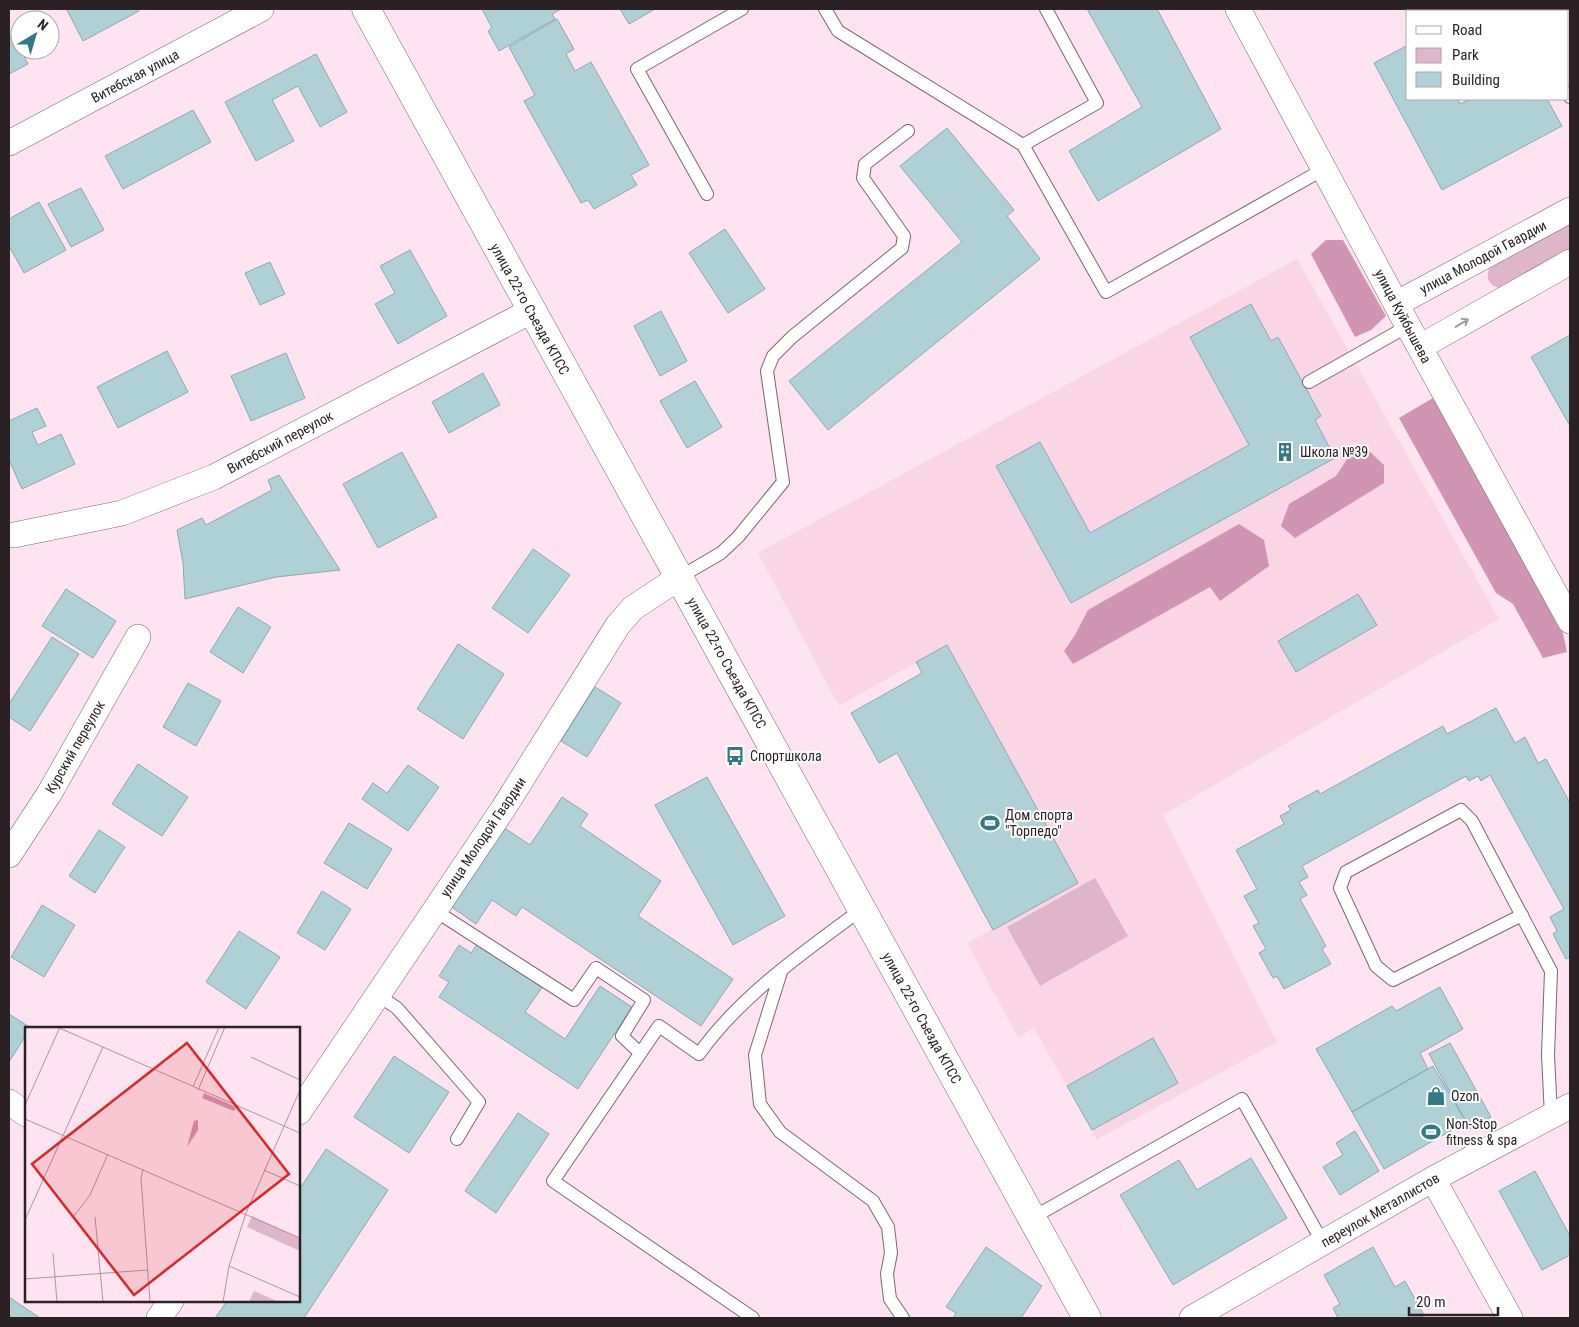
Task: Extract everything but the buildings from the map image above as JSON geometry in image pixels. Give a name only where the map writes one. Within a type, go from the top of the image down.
[{"type":"main road","name":"улица 22-го Съезда КПСС","points":[[366,9],[531,312],[680,577],[1088,1318]]},
{"type":"street","name":"Витебская улица","points":[[9,142],[261,9]]},
{"type":"street","name":"улица Куйбышева","points":[[1238,9],[1396,304],[1570,621]]},
{"type":"street","name":"улица Молодой Гвардии","points":[[1396,304],[1570,210]]},
{"type":"street","points":[[1414,337],[1570,262]]},
{"type":"street","name":"Витебский переулок","points":[[14,535],[122,513],[214,477],[531,312]]},
{"type":"street","name":"улица Молодой Гвардии","points":[[300,1110],[376,994],[503,808],[618,624],[633,608],[680,577]]},
{"type":"street","name":"Курский переулок","points":[[9,855],[49,794],[138,637]]},
{"type":"street","points":[[9,1102],[25,1113]]},
{"type":"street","name":"переулок Металлистов","points":[[1192,1318],[1433,1179],[1561,1111]]},
{"type":"street","points":[[1433,1179],[1510,1318]]},
{"type":"street","points":[[159,1318],[170,1302]]},
{"type":"lane","points":[[706,194],[637,69],[742,9]]},
{"type":"lane","points":[[825,9],[838,31],[1023,145],[1106,292],[1324,169]]},
{"type":"lane","points":[[1023,145],[1097,103],[1046,9]]},
{"type":"lane","points":[[680,577],[720,553],[732,542],[784,482],[767,371],[773,356],[792,337],[902,248],[904,236],[863,178],[865,164],[908,131]]},
{"type":"lane","points":[[1309,382],[1414,337]]},
{"type":"lane","points":[[1522,914],[1393,980],[1376,966],[1340,888],[1346,872],[1461,810],[1472,821],[1522,914],[1551,971],[1548,1055],[1561,1111]]},
{"type":"lane","points":[[753,1318],[553,1181],[659,1026],[700,1054],[712,1036],[747,999],[811,946],[862,909]]},
{"type":"lane","points":[[434,910],[574,1000],[596,968],[644,1000],[622,1036],[640,1053]]},
{"type":"lane","points":[[781,972],[755,1055],[760,1104],[780,1132],[873,1201],[888,1227],[891,1253],[887,1274],[890,1299],[903,1318]]},
{"type":"lane","points":[[376,994],[397,1008],[479,1102],[457,1139]]},
{"type":"lane","points":[[1032,1218],[1242,1099],[1323,1243]]},
{"type":"shaded area","points":[[1326,240],[1343,240],[1386,316],[1371,330],[1355,337],[1311,254]]},
{"type":"shaded area","points":[[1297,259],[1499,619],[1163,815],[1277,1042],[1096,1140],[1034,1028],[1018,1037],[967,943],[1078,883],[947,645],[839,706],[758,553]]},
{"type":"shaded area","points":[[1433,398],[1562,629],[1567,652],[1543,658],[1513,604],[1496,593],[1399,418]]},
{"type":"shaded area","points":[[1369,451],[1384,465],[1384,483],[1295,538],[1281,526],[1289,504],[1336,476],[1347,459]]},
{"type":"shaded area","points":[[1239,524],[1264,540],[1269,566],[1220,601],[1210,587],[1073,664],[1064,651],[1088,610]]},
{"type":"green space","points":[[1570,221],[1570,254],[1501,289],[1490,283],[1488,274],[1490,266]]},
{"type":"green space","points":[[1095,878],[1128,936],[1040,986],[1007,927]]},
{"type":"place","name":"Школа №39","points":[[1285,452]]},
{"type":"place","name":"Спортшкола","points":[[735,756]]},
{"type":"place","name":"Дом спорта \"Торпедо\"","points":[[990,823]]},
{"type":"place","name":"Ozon","points":[[1436,1096]]},
{"type":"place","name":"Non-Stop fitness & spa","points":[[1431,1132]]}]
